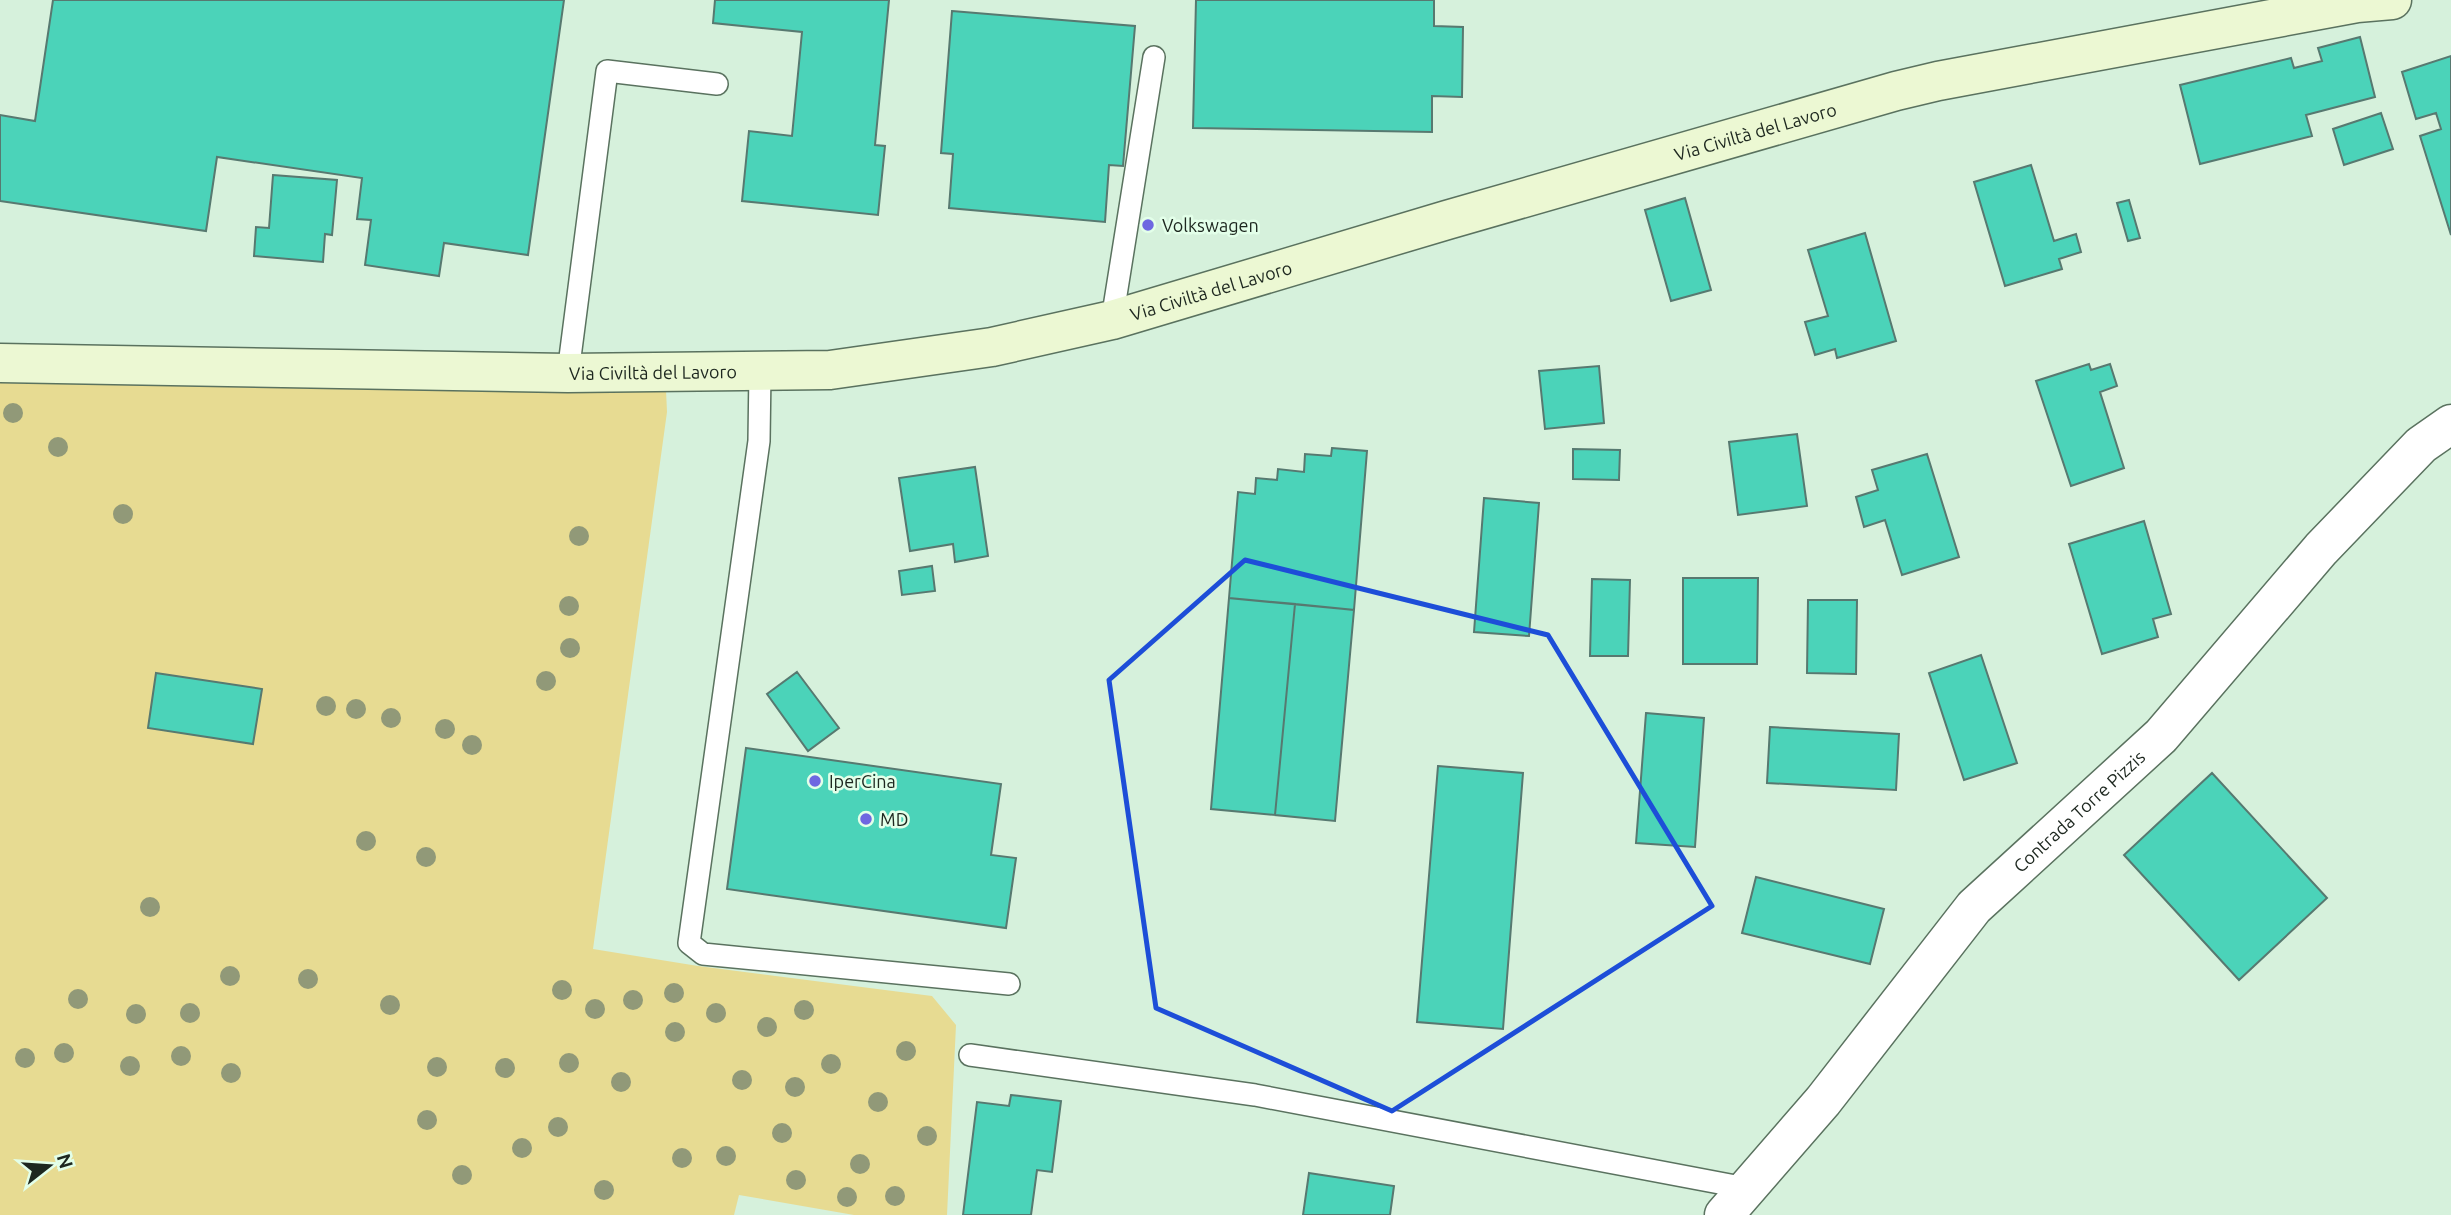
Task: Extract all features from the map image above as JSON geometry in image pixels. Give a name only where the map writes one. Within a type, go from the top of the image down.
[{"type":"main road","name":"Via Civiltà del Lavoro","points":[[0,362],[568,373],[830,370],[992,347],[1112,320],[1447,219],[1896,91],[2344,6],[2392,0]]},
{"type":"street","name":"Contrada Torre Pizzis","points":[[1735,1201],[1823,1101],[1974,907],[2161,736],[2321,549],[2421,445],[2451,424]]},
{"type":"lane","points":[[1112,320],[1154,57]]},
{"type":"lane","points":[[568,373],[607,71],[717,84]]},
{"type":"lane","points":[[760,371],[759,441],[689,943],[703,954],[1009,984]]},
{"type":"lane","points":[[970,1055],[1255,1095],[1735,1201]]},
{"type":"highlighted area","points":[[1245,560],[1548,635],[1712,906],[1392,1111],[1156,1008],[1109,680]]},
{"type":"shaded area","points":[[0,383],[666,390],[667,412],[593,949],[698,966],[932,996],[956,1025],[947,1215],[854,1215],[739,1195],[734,1215],[0,1215]]},
{"type":"building","points":[[53,0],[564,0],[528,255],[444,243],[439,276],[365,265],[371,220],[357,219],[362,178],[217,157],[206,231],[0,201],[0,115],[35,121]]},
{"type":"building","points":[[715,0],[889,0],[875,145],[885,146],[878,215],[742,201],[749,131],[792,136],[802,32],[713,23]]},
{"type":"building","points":[[1196,0],[1434,0],[1434,26],[1463,27],[1462,97],[1432,96],[1432,132],[1193,128]]},
{"type":"building","points":[[952,11],[1135,26],[1123,166],[1109,165],[1105,222],[949,208],[953,154],[941,153]]},
{"type":"building","points":[[2360,37],[2375,97],[2306,115],[2312,136],[2200,164],[2180,85],[2291,58],[2294,68],[2322,61],[2318,48]]},
{"type":"building","points":[[2451,56],[2451,235],[2420,136],[2441,129],[2436,113],[2416,119],[2402,72]]},
{"type":"building","points":[[2381,113],[2393,149],[2344,165],[2333,129]]},
{"type":"building","points":[[2031,165],[2054,241],[2076,234],[2081,252],[2059,259],[2062,269],[2005,286],[1974,182]]},
{"type":"building","points":[[273,175],[337,180],[332,235],[325,234],[323,262],[254,256],[256,227],[269,228]]},
{"type":"building","points":[[1685,198],[1711,290],[1671,301],[1645,210]]},
{"type":"building","points":[[2129,200],[2140,238],[2128,241],[2117,203]]},
{"type":"building","points":[[1865,233],[1896,341],[1837,358],[1835,349],[1815,355],[1805,322],[1828,316],[1808,250]]},
{"type":"building","points":[[2089,364],[2091,370],[2110,364],[2117,386],[2100,392],[2124,468],[2071,486],[2036,381]]},
{"type":"building","points":[[1599,366],[1604,423],[1545,429],[1539,371]]},
{"type":"building","points":[[1797,434],[1807,506],[1738,515],[1729,442]]},
{"type":"building","points":[[1332,448],[1367,451],[1354,610],[1229,598],[1238,492],[1255,494],[1256,478],[1277,480],[1278,469],[1304,472],[1305,454],[1331,456]]},
{"type":"building","points":[[1573,449],[1620,450],[1619,480],[1573,479]]},
{"type":"building","points":[[1927,454],[1959,557],[1902,575],[1885,520],[1864,527],[1856,497],[1878,490],[1872,470]]},
{"type":"building","points":[[975,467],[988,556],[955,562],[953,544],[910,551],[899,478]]},
{"type":"building","points":[[1484,498],[1539,503],[1529,636],[1474,632]]},
{"type":"building","points":[[2144,521],[2171,614],[2153,619],[2158,637],[2102,654],[2069,544]]},
{"type":"building","points":[[932,566],[935,591],[902,595],[899,571]]},
{"type":"building","points":[[1683,578],[1758,578],[1757,664],[1683,664]]},
{"type":"building","points":[[1592,579],[1630,580],[1628,656],[1590,656]]},
{"type":"building","points":[[1229,598],[1295,604],[1275,815],[1211,809]]},
{"type":"building","points":[[1808,600],[1857,600],[1856,674],[1807,673]]},
{"type":"building","points":[[1295,604],[1354,610],[1335,821],[1275,815]]},
{"type":"building","points":[[1981,655],[2017,763],[1964,780],[1929,673]]},
{"type":"building","points":[[797,672],[839,728],[808,751],[767,694]]},
{"type":"building","points":[[156,673],[262,689],[253,744],[148,728]]},
{"type":"building","points":[[1646,713],[1704,718],[1695,847],[1636,843]]},
{"type":"building","points":[[1770,727],[1899,734],[1896,790],[1767,783]]},
{"type":"building","name":"MD","points":[[746,748],[1001,784],[991,855],[1016,858],[1006,928],[727,889]]},
{"type":"building","points":[[1438,766],[1523,773],[1503,1029],[1417,1022]]},
{"type":"building","points":[[2212,773],[2327,898],[2239,980],[2124,855]]},
{"type":"building","points":[[1756,877],[1884,909],[1870,964],[1742,933]]},
{"type":"building","points":[[1011,1095],[1061,1101],[1052,1172],[1037,1170],[1031,1215],[963,1215],[977,1102],[1009,1106]]},
{"type":"building","points":[[1309,1173],[1394,1186],[1390,1215],[1303,1215]]},
{"type":"place","name":"Volkswagen","points":[[1148,225]]},
{"type":"place","name":"IperCina","points":[[815,781]]},
{"type":"place","name":"MD","points":[[866,819]]}]
